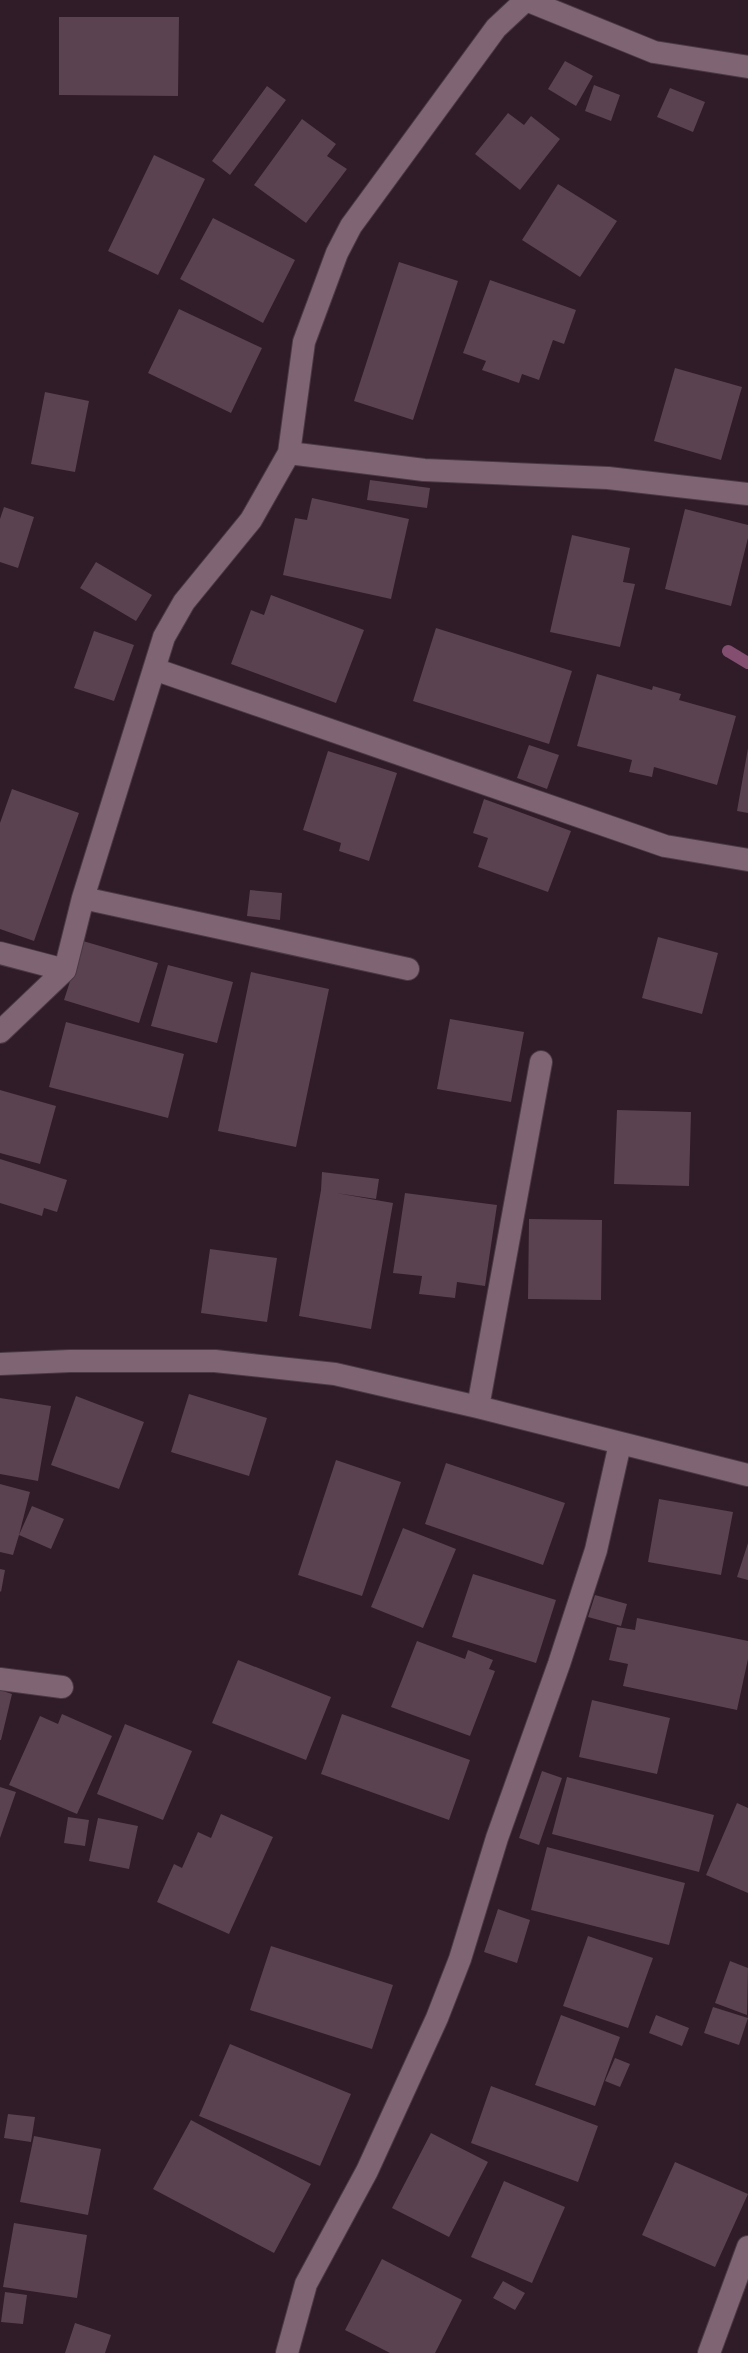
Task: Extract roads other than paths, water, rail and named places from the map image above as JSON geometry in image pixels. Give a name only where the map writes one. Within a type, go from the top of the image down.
[{"type":"street","points":[[0,1032],[65,970],[82,898],[164,637],[184,602],[251,520],[289,453],[304,342],[337,253],[350,226],[496,28],[526,0],[654,52],[748,67]]},
{"type":"street","points":[[289,453],[424,470],[608,478],[748,494]]},
{"type":"street","points":[[154,669],[665,846],[748,860]]},
{"type":"street","points":[[82,898],[408,968]]},
{"type":"street","points":[[0,953],[65,970]]},
{"type":"street","points":[[478,1407],[541,1062]]},
{"type":"street","points":[[0,1364],[70,1361],[215,1361],[335,1374],[478,1407],[620,1444],[748,1474]]},
{"type":"street","points":[[287,2353],[306,2284],[367,2171],[438,2018],[460,1960],[496,1838],[560,1664],[596,1550],[620,1444]]},
{"type":"street","points":[[0,1679],[62,1687]]},
{"type":"street","points":[[709,2353],[748,2247]]},
{"type":"waterway","points":[[728,651],[748,663]]}]
